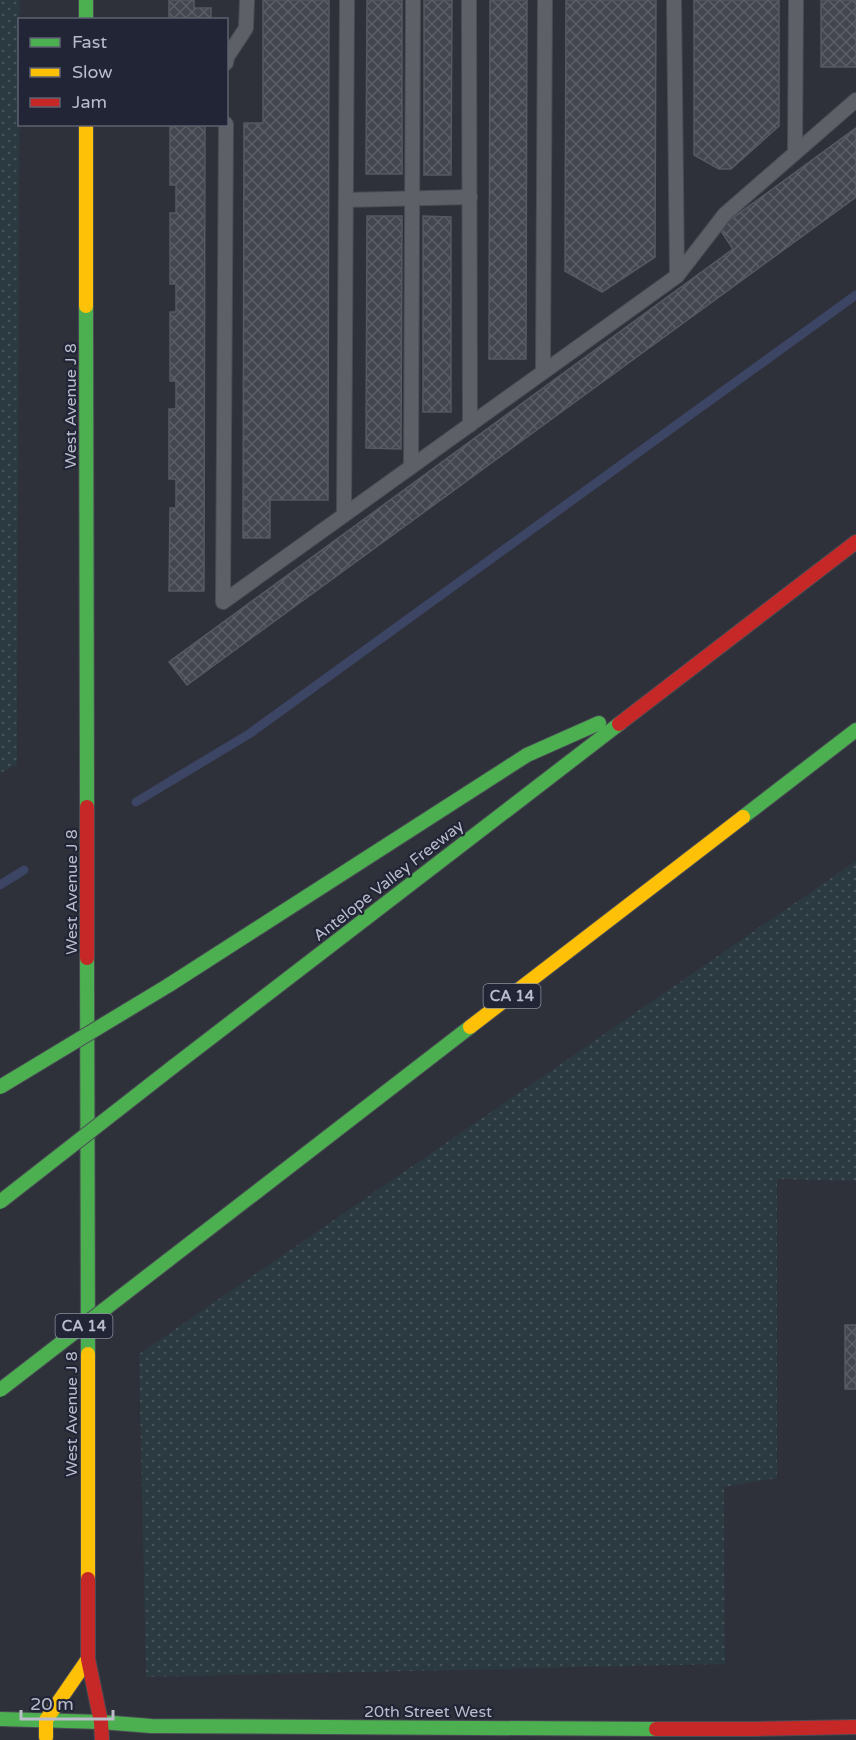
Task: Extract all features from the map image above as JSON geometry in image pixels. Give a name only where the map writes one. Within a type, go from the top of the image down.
[{"type":"main road","points":[[86,0],[86,18]]},
{"type":"main road","name":"West Avenue J 8","points":[[86,126],[88,1659],[101,1722],[102,1740]]},
{"type":"main road","name":"Antelope Valley Freeway","points":[[0,1202],[644,703],[856,542]]},
{"type":"main road","points":[[0,1087],[169,985],[527,754],[644,703]]},
{"type":"main road","name":"CA 14","points":[[0,1390],[856,730]]},
{"type":"main road","points":[[46,1740],[46,1720],[88,1659]]},
{"type":"main road","name":"20th Street West","points":[[0,1719],[151,1726],[750,1735],[856,1727]]},
{"type":"lane","points":[[228,54],[246,28],[247,0]]},
{"type":"lane","points":[[344,515],[346,0]]},
{"type":"lane","points":[[411,467],[413,0]]},
{"type":"lane","points":[[469,0],[470,425]]},
{"type":"lane","points":[[543,372],[545,0]]},
{"type":"lane","points":[[674,0],[677,276]]},
{"type":"lane","points":[[795,153],[796,0]]},
{"type":"lane","points":[[226,126],[223,602],[677,276],[725,214],[856,100]]},
{"type":"lane","points":[[346,200],[470,197]]},
{"type":"shaded area","points":[[0,0],[20,0],[20,18],[18,18],[17,765],[0,773]]},
{"type":"shaded area","points":[[856,861],[856,1181],[777,1179],[777,1478],[724,1487],[725,1664],[146,1677],[139,1354]]},
{"type":"building","points":[[169,0],[194,0],[194,8],[211,8],[211,18],[169,18]]},
{"type":"building","points":[[263,0],[329,0],[328,500],[270,500],[270,538],[243,538],[244,123],[263,123]]},
{"type":"building","points":[[367,0],[402,0],[402,174],[366,174]]},
{"type":"building","points":[[424,0],[452,0],[451,175],[424,175]]},
{"type":"building","points":[[490,0],[527,0],[526,359],[489,359]]},
{"type":"building","points":[[566,0],[656,0],[655,257],[602,292],[565,271]]},
{"type":"building","points":[[694,0],[779,0],[779,126],[731,169],[719,169],[694,155]]},
{"type":"building","points":[[821,0],[856,0],[856,67],[821,67]]},
{"type":"building","points":[[170,126],[205,126],[204,591],[169,591],[170,508],[176,508],[176,479],[169,479],[169,409],[176,409],[176,381],[170,381],[170,312],[176,312],[176,284],[170,284],[170,213],[176,213],[176,185],[170,185]]},
{"type":"building","points":[[856,128],[856,197],[187,685],[169,662],[733,249],[719,228]]},
{"type":"building","points":[[367,216],[402,216],[401,449],[366,448]]},
{"type":"building","points":[[423,216],[451,217],[451,412],[423,412]]},
{"type":"building","points":[[845,1325],[856,1325],[856,1389],[845,1389]]},
{"type":"waterway","points":[[136,802],[249,734],[856,295]]},
{"type":"waterway","points":[[0,885],[24,870]]},
{"type":"traffic: fast","points":[[86,0],[86,18]]},
{"type":"traffic: fast","points":[[86,306],[87,807]]},
{"type":"traffic: fast","points":[[169,985],[527,755],[599,723]]},
{"type":"traffic: fast","points":[[174,1066],[619,724]]},
{"type":"traffic: fast","points":[[743,817],[856,730]]},
{"type":"traffic: fast","points":[[87,958],[88,1354]]},
{"type":"traffic: fast","points":[[0,1087],[169,985]]},
{"type":"traffic: fast","points":[[167,1261],[470,1027]]},
{"type":"traffic: fast","points":[[0,1202],[174,1066]]},
{"type":"traffic: fast","points":[[0,1390],[167,1261]]},
{"type":"traffic: fast","points":[[0,1719],[151,1726],[656,1729]]},
{"type":"traffic: slow","points":[[86,126],[86,306]]},
{"type":"traffic: slow","points":[[470,1027],[743,817]]},
{"type":"traffic: slow","points":[[88,1354],[88,1579]]},
{"type":"traffic: slow","points":[[46,1737],[46,1720],[88,1659]]},
{"type":"traffic: jam","points":[[619,724],[856,542]]},
{"type":"traffic: jam","points":[[87,807],[87,958]]},
{"type":"traffic: jam","points":[[88,1579],[88,1659],[101,1722],[102,1740]]},
{"type":"traffic: jam","points":[[656,1729],[856,1727]]}]
